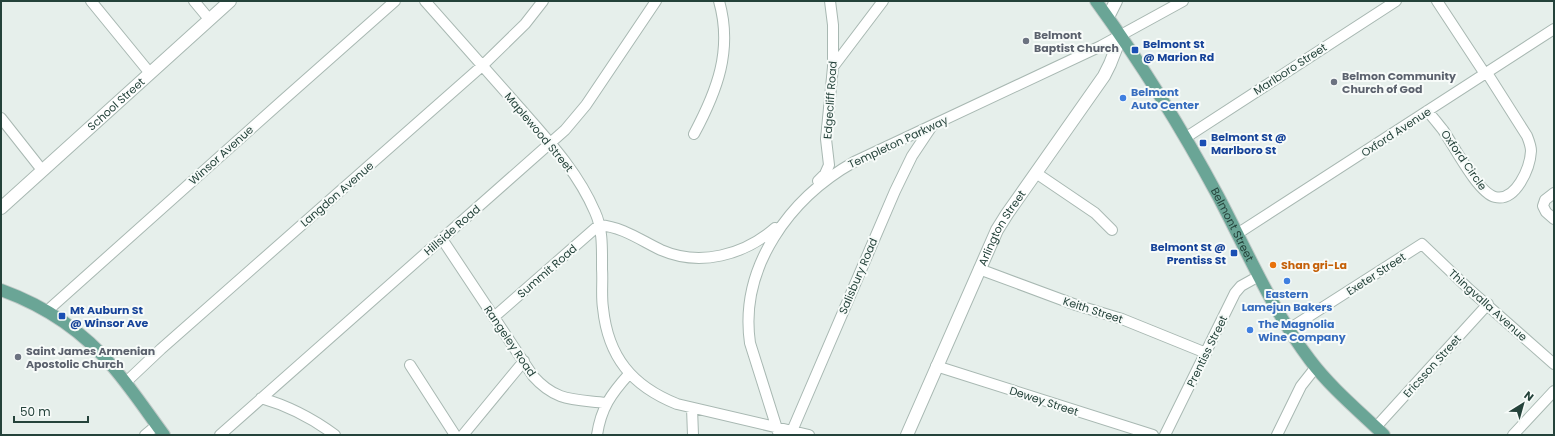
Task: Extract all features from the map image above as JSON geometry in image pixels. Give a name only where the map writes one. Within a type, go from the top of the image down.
[{"type":"main road","name":"Belmont Street","points":[[1096,1],[1121,36],[1185,138],[1289,329],[1316,368],[1380,431]]},
{"type":"main road","points":[[1,290],[47,311],[74,329],[88,341],[113,367],[161,430]]},
{"type":"street","points":[[91,1],[149,72]]},
{"type":"street","points":[[194,1],[209,19]]},
{"type":"street","name":"School Street","points":[[1,208],[149,72],[230,1]]},
{"type":"street","name":"Winsor Avenue","points":[[47,311],[395,1]]},
{"type":"street","name":"Maplewood Street","points":[[426,1],[551,143],[581,185],[596,213],[602,238],[602,307],[605,323],[615,352],[629,374],[640,384],[664,399],[777,431],[792,431],[810,435]]},
{"type":"street","name":"Langdon Avenue","points":[[125,383],[167,344],[482,66],[525,24],[543,1]]},
{"type":"street","name":"Hillside Road","points":[[220,435],[565,130],[586,105],[656,1]]},
{"type":"street","points":[[694,134],[714,96],[723,63],[724,27],[720,1]]},
{"type":"street","name":"Edgecliff Road","points":[[599,225],[618,228],[663,251],[690,258],[704,258],[730,253],[756,243],[773,230],[793,211],[806,194],[825,174],[829,165],[826,138],[833,67],[833,25],[830,1]]},
{"type":"street","points":[[833,67],[883,1]]},
{"type":"street","points":[[1108,17],[1116,1]]},
{"type":"street","name":"Templeton Parkway","points":[[777,431],[750,343],[748,310],[754,281],[767,249],[774,236],[793,211],[839,170],[871,153],[933,126],[1121,36],[1182,1]]},
{"type":"street","name":"Marlboro Street","points":[[1185,138],[1396,1]]},
{"type":"street","name":"Oxford Circle","points":[[1427,111],[1442,129],[1483,190],[1494,197],[1504,198],[1517,188],[1530,159],[1530,145],[1527,136],[1437,1]]},
{"type":"street","name":"Oxford Avenue","points":[[1237,234],[1554,29]]},
{"type":"street","name":"Arlington Street","points":[[907,435],[979,269],[1007,214],[1104,76],[1121,36]]},
{"type":"street","points":[[1,118],[5,127],[42,170]]},
{"type":"street","name":"Salisbury Road","points":[[792,431],[895,191],[912,156],[933,126]]},
{"type":"street","points":[[1036,172],[1095,212],[1112,230]]},
{"type":"street","points":[[1554,193],[1549,195],[1543,204],[1546,212],[1554,219]]},
{"type":"street","name":"Summit Road","points":[[494,317],[599,225]]},
{"type":"street","name":"Rangeley Road","points":[[442,238],[540,383],[556,395],[566,398],[606,403]]},
{"type":"street","name":"Thingvalla Avenue","points":[[1422,244],[1470,290],[1488,304],[1554,364]]},
{"type":"street","name":"Exeter Street","points":[[1289,329],[1422,244]]},
{"type":"street","name":"Keith Street","points":[[979,269],[1076,305],[1122,320],[1206,353]]},
{"type":"street","name":"Prentiss Street","points":[[1165,435],[1235,293],[1241,286],[1259,276]]},
{"type":"street","name":"Ericsson Street","points":[[1380,431],[1488,304]]},
{"type":"street","points":[[463,435],[524,361]]},
{"type":"street","points":[[410,365],[455,435]]},
{"type":"street","name":"Dewey Street","points":[[936,366],[1153,435]]},
{"type":"street","points":[[1277,435],[1301,386],[1316,368]]},
{"type":"street","points":[[597,435],[606,403],[629,374]]},
{"type":"street","points":[[1513,435],[1554,391]]},
{"type":"street","points":[[261,398],[296,410],[335,435]]},
{"type":"street","points":[[692,408],[693,435]]},
{"type":"street","points":[[145,435],[161,430]]},
{"type":"place","name":"Belmont Baptist Church","points":[[1026,41]]},
{"type":"place","name":"Belmont St @ Marion Rd","points":[[1135,50]]},
{"type":"place","name":"Belmon Community Church of God","points":[[1334,82]]},
{"type":"place","name":"Belmont Auto Center","points":[[1123,98]]},
{"type":"place","name":"Belmont St @ Marlboro St","points":[[1203,143]]},
{"type":"place","name":"Belmont St @ Prentiss St","points":[[1234,253]]},
{"type":"place","name":"Shan gri-La","points":[[1273,265]]},
{"type":"place","name":"Eastern Lamejun Bakers","points":[[1287,281]]},
{"type":"place","name":"Mt Auburn St @ Winsor Ave","points":[[62,316]]},
{"type":"place","name":"The Magnolia Wine Company","points":[[1250,330]]},
{"type":"place","name":"Saint James Armenian Apostolic Church","points":[[18,357]]}]
